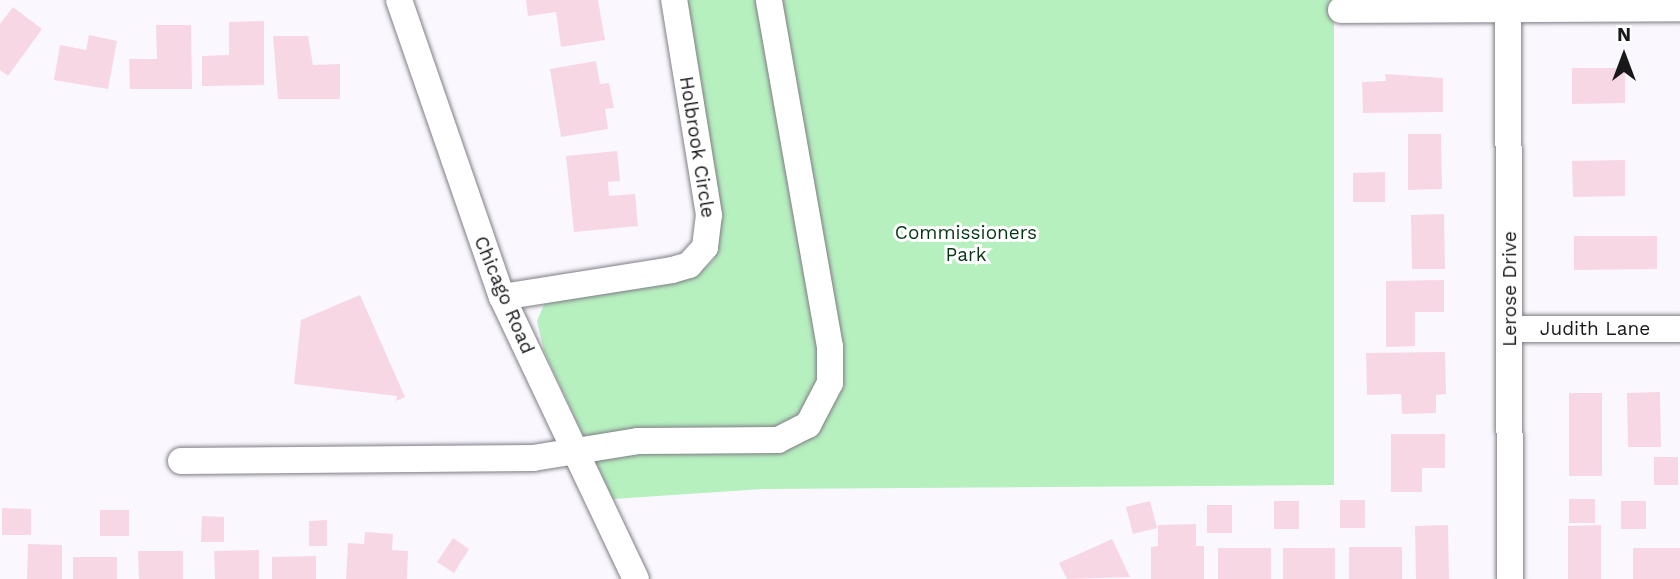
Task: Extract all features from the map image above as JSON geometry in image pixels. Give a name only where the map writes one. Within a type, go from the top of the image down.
[{"type":"street","name":"Chicago Road","points":[[399,0],[502,297],[636,579]]},
{"type":"street","name":"Holbrook Circle","points":[[502,297],[672,270],[689,265],[705,247],[709,215],[674,0]]},
{"type":"street","points":[[181,461],[533,458],[638,441],[778,440],[808,425],[823,404],[830,383],[830,348],[769,0]]},
{"type":"street","points":[[1341,10],[1508,4],[1680,8]]},
{"type":"street","name":"Lerose Drive","points":[[1508,4],[1510,579]]},
{"type":"street","name":"Judith Lane","points":[[1510,329],[1680,329]]},
{"type":"green space","name":"Commissioners Park","points":[[686,0],[1334,0],[1334,485],[763,489],[613,499],[544,351],[537,321],[545,302],[699,273],[714,260],[721,215]]},
{"type":"building","points":[[526,0],[598,0],[605,40],[561,47],[556,12],[528,16]]},
{"type":"building","points":[[13,7],[42,29],[8,76],[0,70],[0,24]]},
{"type":"building","points":[[264,21],[264,85],[202,86],[202,56],[229,55],[229,22]]},
{"type":"building","points":[[156,25],[191,25],[192,89],[130,89],[129,59],[157,59]]},
{"type":"building","points":[[89,35],[117,41],[108,89],[54,80],[60,45],[86,50]]},
{"type":"building","points":[[273,36],[308,36],[313,65],[340,64],[340,99],[278,99]]},
{"type":"building","points":[[596,61],[600,84],[609,83],[614,108],[605,109],[608,129],[561,137],[550,69]]},
{"type":"building","points":[[1572,68],[1625,68],[1625,103],[1572,104]]},
{"type":"building","points":[[1385,74],[1443,78],[1443,112],[1363,113],[1362,82],[1386,81]]},
{"type":"building","points":[[1408,134],[1441,134],[1442,189],[1408,190]]},
{"type":"building","points":[[617,151],[620,181],[608,182],[609,196],[635,194],[638,226],[574,232],[566,156]]},
{"type":"building","points":[[1625,160],[1625,196],[1573,197],[1572,161]]},
{"type":"building","points":[[1385,172],[1385,202],[1353,202],[1353,173]]},
{"type":"building","points":[[1444,214],[1445,269],[1412,269],[1411,215]]},
{"type":"building","points":[[1574,236],[1657,236],[1657,269],[1574,270]]},
{"type":"building","points":[[1444,280],[1444,312],[1415,312],[1415,346],[1386,347],[1386,281]]},
{"type":"building","points":[[360,295],[405,397],[396,401],[397,396],[294,384],[301,320]]},
{"type":"building","points":[[1445,352],[1446,394],[1436,395],[1436,413],[1402,414],[1401,394],[1367,395],[1366,353]]},
{"type":"building","points":[[1660,392],[1661,447],[1628,447],[1627,393]]},
{"type":"building","points":[[1569,393],[1602,393],[1602,476],[1569,476]]},
{"type":"building","points":[[1391,434],[1445,434],[1445,468],[1422,468],[1422,492],[1391,492]]},
{"type":"building","points":[[1654,457],[1678,457],[1678,485],[1654,485]]},
{"type":"building","points":[[1569,499],[1595,499],[1595,523],[1569,523]]},
{"type":"building","points":[[1340,500],[1365,500],[1365,528],[1340,528]]},
{"type":"building","points":[[1150,501],[1157,528],[1133,534],[1126,507]]},
{"type":"building","points":[[1274,501],[1299,501],[1299,529],[1274,529]]},
{"type":"building","points":[[1621,501],[1646,501],[1646,529],[1621,529]]},
{"type":"building","points":[[1207,505],[1232,505],[1232,533],[1207,533]]},
{"type":"building","points":[[2,508],[31,509],[31,535],[2,535]]},
{"type":"building","points":[[100,510],[129,510],[129,536],[100,536]]},
{"type":"building","points":[[202,516],[224,517],[224,542],[201,542]]},
{"type":"building","points":[[327,520],[327,546],[309,546],[309,521]]},
{"type":"building","points":[[1196,524],[1196,546],[1204,546],[1204,579],[1151,579],[1151,547],[1158,546],[1158,525]]},
{"type":"building","points":[[1448,525],[1449,579],[1416,579],[1415,526]]},
{"type":"building","points":[[1601,525],[1601,579],[1568,579],[1568,526]]},
{"type":"building","points":[[365,532],[393,534],[392,550],[408,551],[407,579],[346,579],[348,543],[364,544]]},
{"type":"building","points":[[453,538],[469,549],[454,573],[437,562]]},
{"type":"building","points":[[1112,539],[1130,577],[1067,579],[1059,563]]},
{"type":"building","points":[[28,544],[62,545],[62,579],[27,579]]},
{"type":"building","points":[[1349,547],[1402,547],[1402,579],[1349,579]]},
{"type":"building","points":[[1218,548],[1271,548],[1271,579],[1218,579]]},
{"type":"building","points":[[1283,548],[1335,548],[1335,579],[1283,579]]},
{"type":"building","points":[[1633,548],[1680,548],[1680,579],[1633,579]]},
{"type":"building","points":[[259,550],[259,579],[215,579],[214,551]]},
{"type":"building","points":[[138,551],[183,551],[183,579],[139,579]]},
{"type":"building","points":[[316,556],[316,579],[272,579],[272,557]]},
{"type":"building","points":[[73,557],[117,557],[117,579],[73,579]]}]
